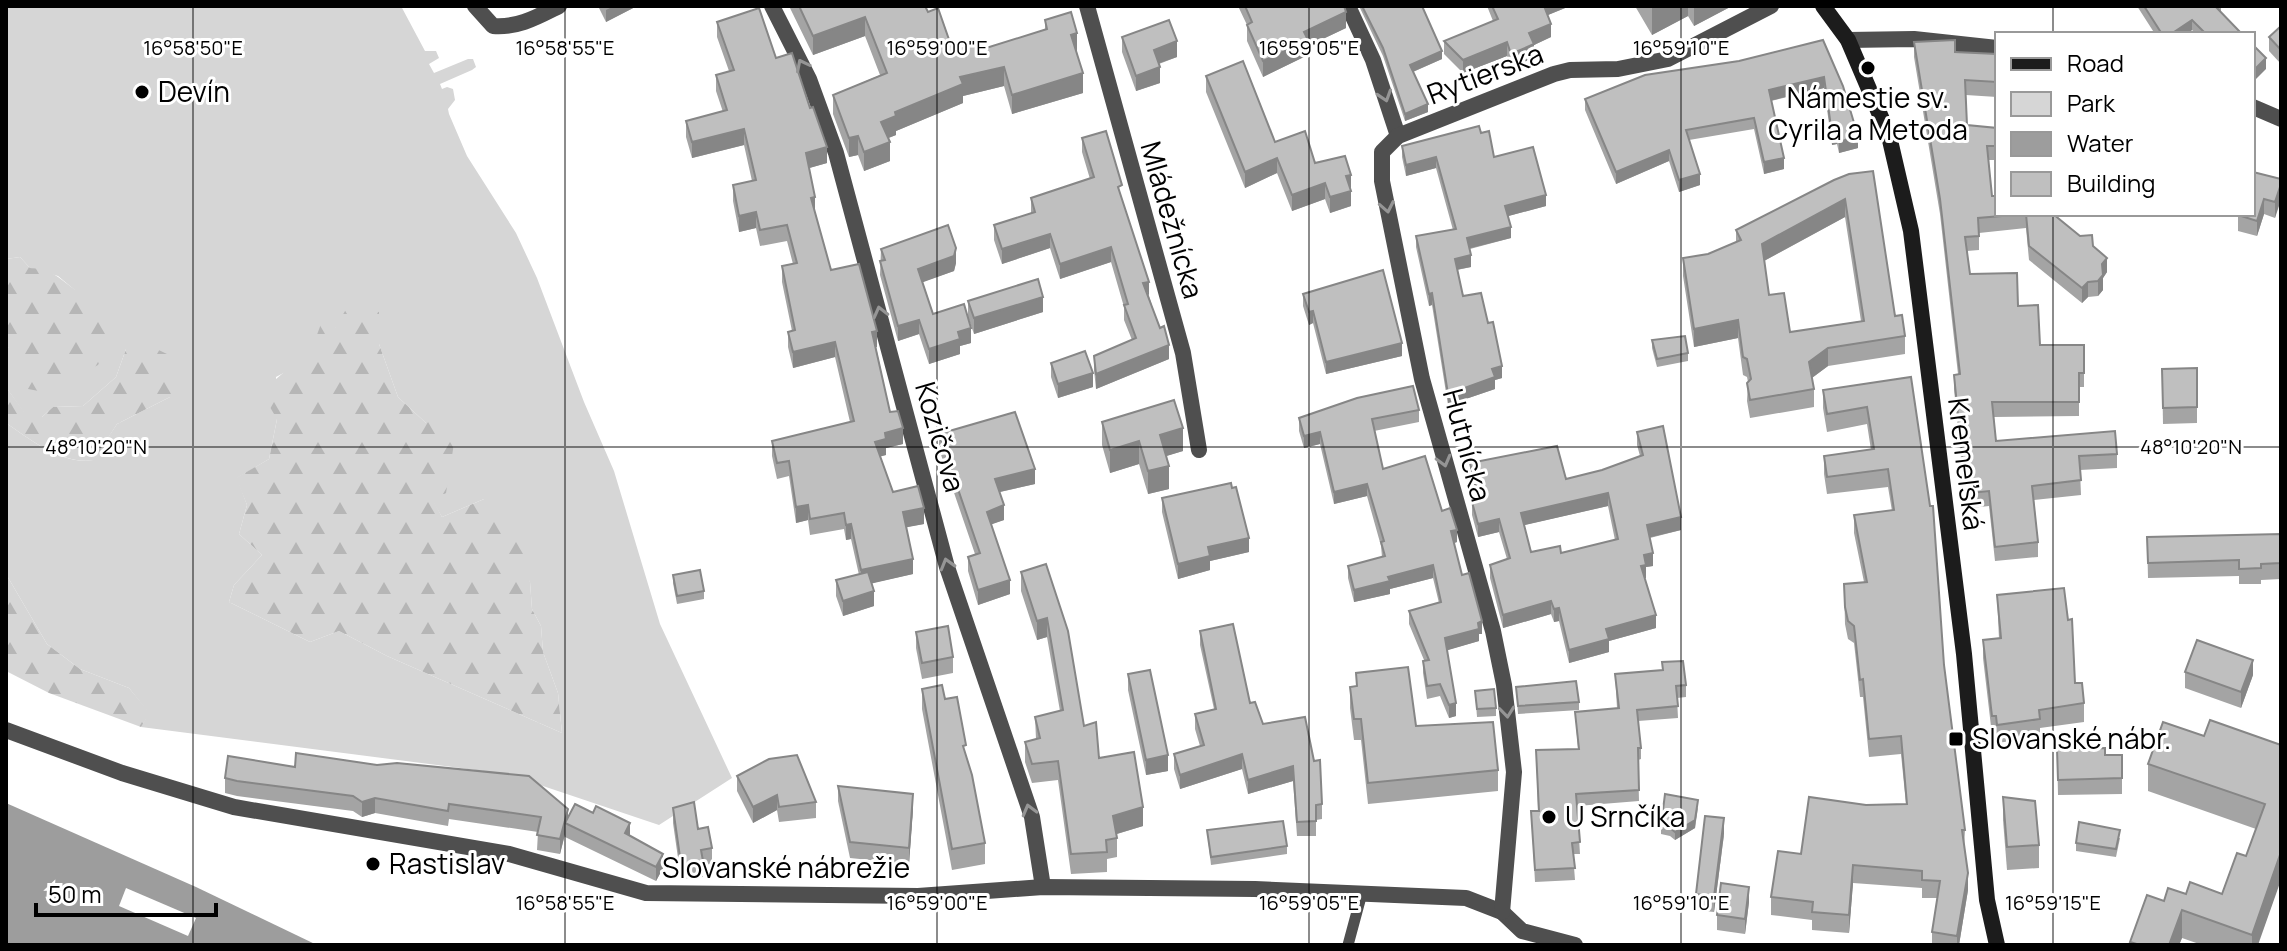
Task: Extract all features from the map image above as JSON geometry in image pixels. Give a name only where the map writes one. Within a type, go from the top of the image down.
[{"type":"street","points":[[475,6],[493,26],[505,27],[559,6]]},
{"type":"street","name":"Kozičova","points":[[772,6],[809,79],[836,153],[947,567],[1032,817],[1043,887]]},
{"type":"street","name":"Mládežnícka","points":[[1087,6],[1183,353],[1199,450]]},
{"type":"street","points":[[1348,6],[1373,60],[1398,136]]},
{"type":"street","name":"Rytierska","points":[[1398,136],[1554,74],[1570,70],[1618,69],[1668,59],[1771,6]]},
{"type":"street","name":"Kremeľská","points":[[1823,6],[1848,40],[1889,136],[1911,231],[1964,654],[1987,900],[1997,945]]},
{"type":"street","points":[[1848,40],[1914,39],[1995,48]]},
{"type":"street","points":[[2256,108],[2281,119]]},
{"type":"street","name":"Hutnícka","points":[[1398,136],[1382,152],[1382,181],[1422,379],[1493,631],[1504,685],[1514,772],[1502,912]]},
{"type":"street","name":"Slovanské nábrežie","points":[[6,730],[122,773],[234,807],[509,854],[646,893],[918,896],[1043,887],[1466,898],[1502,912],[1522,931],[1575,945]]},
{"type":"lane","points":[[1348,945],[1362,893]]},
{"type":"green space","points":[[6,6],[401,6],[425,51],[436,51],[439,58],[429,64],[434,73],[473,59],[476,67],[440,84],[442,89],[453,89],[455,100],[448,109],[449,114],[467,156],[516,233],[537,278],[614,471],[660,624],[732,778],[659,825],[507,774],[141,727],[149,713],[129,688],[80,669],[47,644],[6,574],[6,423],[58,455],[81,461],[93,460],[117,424],[170,397],[126,349],[116,377],[83,406],[53,407],[42,417],[27,417],[6,387],[6,347],[9,348],[82,296],[58,276],[30,268],[20,257],[6,259]],"holes":[[[379,312],[379,344],[398,397],[426,423],[432,500],[442,517],[484,499],[530,582],[532,609],[541,626],[543,652],[558,693],[562,733],[387,656],[339,631],[310,642],[229,602],[234,585],[262,555],[239,534],[247,505],[237,478],[269,459],[277,419],[276,377],[291,369],[335,328]]]},
{"type":"green space","points":[[20,257],[30,268],[41,269],[78,291],[96,297],[112,323],[112,338],[98,365],[44,392],[28,389],[6,347],[6,259]]},
{"type":"green space","points":[[348,306],[379,312],[379,344],[398,397],[426,423],[442,414],[456,431],[446,493],[433,500],[442,517],[484,499],[498,499],[519,536],[530,582],[532,609],[541,626],[543,652],[558,693],[562,733],[387,656],[339,631],[310,642],[229,602],[234,585],[262,555],[239,534],[247,505],[236,478],[269,459],[277,419],[261,392],[312,348],[321,324],[335,328]]},
{"type":"green space","points":[[140,341],[167,354],[177,383],[170,397],[117,424],[94,460],[82,461],[59,455],[6,423],[6,387],[28,417],[42,417],[53,407],[83,406],[116,377],[126,349]]},
{"type":"green space","points":[[6,574],[47,644],[80,669],[129,688],[150,713],[141,727],[49,693],[6,671]]},
{"type":"water","points":[[6,803],[196,887],[317,945],[6,945]]},
{"type":"pier","points":[[126,888],[196,918],[188,936],[119,906]]},
{"type":"building","points":[[799,6],[925,6],[928,12],[938,8],[953,51],[981,43],[983,49],[1047,29],[1045,20],[1071,12],[1077,33],[1071,35],[1083,73],[1012,95],[1004,67],[960,77],[963,84],[895,112],[896,116],[881,122],[890,142],[864,152],[858,136],[849,138],[833,95],[887,73],[865,17],[813,36]]},
{"type":"building","points":[[1245,6],[1344,6],[1346,12],[1304,32],[1308,40],[1263,61],[1247,25],[1252,22]]},
{"type":"building","points":[[1362,6],[1422,6],[1442,51],[1410,65],[1428,104],[1405,114],[1383,48]]},
{"type":"building","points":[[1492,6],[1544,6],[1551,24],[1529,33],[1534,44],[1511,54],[1507,42],[1463,60],[1444,41],[1498,19]]},
{"type":"building","points":[[2144,6],[2215,6],[2240,32],[2204,32],[2192,20],[2174,32],[2161,32]]},
{"type":"building","points":[[759,8],[776,58],[792,53],[827,147],[806,153],[815,197],[811,198],[831,270],[859,264],[877,331],[872,332],[890,412],[898,411],[903,428],[885,433],[886,439],[875,442],[893,492],[918,486],[924,508],[903,512],[913,559],[861,570],[851,524],[846,525],[844,513],[810,519],[808,505],[796,507],[789,461],[777,463],[772,441],[854,421],[835,342],[793,352],[788,332],[795,330],[782,266],[797,263],[787,225],[760,230],[756,212],[739,216],[733,185],[756,180],[744,129],[692,142],[686,121],[727,110],[716,75],[734,70],[717,22]]},
{"type":"building","points":[[1169,20],[1177,41],[1154,50],[1160,67],[1136,76],[1122,37]]},
{"type":"building","points":[[2281,26],[2281,50],[2269,37]]},
{"type":"building","points":[[1823,40],[1843,86],[1858,136],[1839,142],[1837,133],[1832,134],[1824,77],[1769,90],[1784,158],[1764,162],[1754,118],[1686,130],[1700,174],[1679,180],[1669,150],[1616,172],[1585,99],[1645,75],[1739,61]]},
{"type":"building","points":[[1955,40],[1955,52],[1995,54],[1995,82],[1965,80],[1967,125],[1995,128],[1995,146],[1987,146],[1995,216],[2002,216],[1978,218],[1979,236],[1965,237],[1970,274],[2017,273],[2018,306],[2038,305],[2040,345],[2084,345],[2084,373],[2079,373],[2079,402],[1992,402],[1996,441],[2115,431],[2117,454],[2079,456],[2081,480],[2032,486],[2038,542],[1995,547],[1989,491],[1971,493],[1963,465],[1954,375],[1960,374],[1940,199],[1914,42]]},
{"type":"building","points":[[2255,47],[2266,58],[2255,69]]},
{"type":"building","points":[[1243,61],[1275,142],[1305,131],[1315,163],[1345,156],[1351,175],[1346,176],[1351,191],[1330,197],[1325,183],[1292,195],[1277,158],[1245,172],[1206,76]]},
{"type":"building","points":[[1479,126],[1481,133],[1489,131],[1494,157],[1533,147],[1546,195],[1505,206],[1511,227],[1467,238],[1471,255],[1455,259],[1463,296],[1481,293],[1488,323],[1493,322],[1502,366],[1492,369],[1495,377],[1448,394],[1432,293],[1429,294],[1416,236],[1456,229],[1436,157],[1406,165],[1402,146]]},
{"type":"building","points":[[1106,131],[1122,185],[1118,187],[1149,282],[1143,283],[1160,328],[1164,326],[1169,345],[1096,374],[1094,356],[1136,338],[1124,305],[1128,304],[1111,247],[1060,264],[1050,234],[1002,249],[994,225],[1035,212],[1031,198],[1094,177],[1082,138]]},
{"type":"building","points":[[1873,171],[1895,316],[1902,315],[1905,336],[1828,348],[1809,362],[1814,389],[1750,400],[1747,383],[1751,379],[1747,359],[1743,357],[1738,320],[1694,329],[1683,258],[1708,254],[1741,240],[1736,230],[1849,174]],"holes":[[[1845,199],[1864,321],[1790,332],[1784,293],[1769,295],[1762,244]]]},
{"type":"building","points":[[2255,172],[2281,179],[2275,202],[2264,199],[2257,221],[2241,216],[2255,216]]},
{"type":"building","points":[[2026,216],[2055,216],[2080,236],[2092,235],[2093,246],[2107,258],[2102,264],[2103,275],[2098,281],[2088,282],[2082,288],[2029,246]]},
{"type":"building","points":[[948,225],[956,248],[954,256],[918,269],[933,314],[964,304],[971,328],[958,332],[960,339],[929,349],[919,320],[898,326],[880,261],[885,260],[881,249]]},
{"type":"building","points":[[1383,270],[1402,343],[1326,362],[1313,311],[1309,312],[1303,294]]},
{"type":"building","points":[[1038,279],[1043,297],[974,318],[968,301]]},
{"type":"building","points":[[1685,336],[1688,353],[1657,359],[1652,340]]},
{"type":"building","points":[[1085,351],[1093,373],[1058,384],[1051,363]]},
{"type":"building","points":[[2197,368],[2197,407],[2163,408],[2162,369]]},
{"type":"building","points":[[1911,377],[1930,506],[1933,506],[1944,665],[1965,830],[1962,830],[1968,873],[1957,936],[1932,932],[1940,881],[1922,880],[1922,871],[1853,865],[1849,915],[1812,912],[1813,902],[1771,897],[1778,851],[1801,854],[1809,797],[1866,805],[1907,804],[1901,736],[1869,739],[1854,626],[1848,621],[1845,607],[1844,584],[1867,582],[1854,515],[1894,510],[1888,469],[1827,477],[1824,456],[1874,449],[1867,407],[1827,414],[1823,390]]},
{"type":"building","points":[[1413,386],[1419,410],[1372,419],[1383,469],[1425,456],[1442,511],[1450,508],[1457,530],[1451,531],[1462,575],[1469,573],[1482,621],[1478,623],[1479,629],[1445,638],[1456,703],[1449,705],[1440,684],[1427,686],[1423,661],[1429,660],[1409,611],[1441,602],[1433,565],[1354,590],[1348,566],[1385,556],[1381,542],[1384,541],[1367,484],[1334,492],[1320,432],[1304,436],[1299,418],[1357,398]]},
{"type":"building","points":[[1174,400],[1183,428],[1160,435],[1169,466],[1148,471],[1139,441],[1110,450],[1102,422]]},
{"type":"building","points":[[1015,412],[1035,469],[995,479],[1004,505],[987,512],[1010,580],[978,590],[968,557],[980,553],[939,434]]},
{"type":"building","points":[[1663,426],[1681,517],[1647,525],[1653,553],[1644,555],[1646,565],[1641,566],[1656,615],[1606,629],[1609,639],[1569,650],[1559,608],[1554,609],[1551,601],[1503,615],[1490,565],[1510,558],[1499,519],[1478,524],[1472,502],[1479,501],[1470,463],[1557,446],[1566,479],[1643,455],[1637,432]],"holes":[[[1608,493],[1618,539],[1561,553],[1560,546],[1531,552],[1521,513]]]},
{"type":"building","points":[[1231,483],[1232,488],[1236,487],[1249,538],[1208,547],[1210,556],[1178,564],[1162,498]]},
{"type":"building","points":[[2281,534],[2281,563],[2261,564],[2261,568],[2239,569],[2239,560],[2148,563],[2147,537]]},
{"type":"building","points":[[1046,564],[1068,631],[1084,726],[1096,722],[1099,758],[1134,752],[1143,807],[1113,816],[1117,838],[1106,840],[1107,852],[1071,854],[1058,761],[1032,764],[1025,742],[1040,738],[1035,717],[1063,710],[1047,618],[1037,621],[1021,572]]},
{"type":"building","points":[[700,570],[704,591],[677,596],[673,575]]},
{"type":"building","points":[[868,572],[874,591],[843,601],[836,580]]},
{"type":"building","points":[[2064,588],[2068,620],[2072,619],[2075,683],[2082,683],[2084,703],[2039,710],[2040,719],[1997,725],[1996,716],[1992,716],[1983,640],[2001,638],[1997,595]]},
{"type":"building","points":[[1233,624],[1250,703],[1255,702],[1263,724],[1305,717],[1314,761],[1320,760],[1322,804],[1316,805],[1316,821],[1297,822],[1293,766],[1248,780],[1242,754],[1180,775],[1174,754],[1204,745],[1195,714],[1216,709],[1200,631]]},
{"type":"building","points":[[948,626],[953,657],[922,663],[916,632]]},
{"type":"building","points":[[2197,640],[2253,660],[2241,692],[2185,672]]},
{"type":"building","points":[[1683,661],[1686,685],[1676,686],[1678,706],[1637,710],[1641,748],[1638,748],[1639,790],[1576,794],[1580,842],[1572,843],[1575,868],[1535,870],[1531,811],[1539,811],[1536,750],[1579,749],[1575,712],[1619,708],[1615,674],[1663,670],[1662,662]]},
{"type":"building","points":[[1408,667],[1416,726],[1493,722],[1498,770],[1368,783],[1361,719],[1354,719],[1350,687],[1357,686],[1356,673]]},
{"type":"building","points":[[1150,670],[1168,755],[1146,760],[1128,674]]},
{"type":"building","points":[[1576,681],[1579,702],[1518,706],[1516,687]]},
{"type":"building","points":[[942,685],[945,699],[957,697],[966,745],[963,746],[985,843],[952,849],[922,689]]},
{"type":"building","points":[[1494,689],[1496,708],[1477,709],[1475,691]]},
{"type":"building","points":[[2210,720],[2281,745],[2281,852],[2252,935],[2182,910],[2169,945],[2130,942],[2147,895],[2164,901],[2168,888],[2186,894],[2190,882],[2222,894],[2237,853],[2246,856],[2265,804],[2148,764],[2163,722],[2204,736]]},
{"type":"building","points":[[2105,748],[2105,755],[2122,755],[2122,778],[2058,780],[2057,749]]},
{"type":"building","points":[[296,753],[377,765],[397,763],[529,776],[568,809],[560,839],[537,835],[541,817],[449,804],[448,811],[375,798],[362,802],[353,796],[225,778],[228,756],[295,767]]},
{"type":"building","points":[[797,755],[816,802],[779,807],[777,795],[753,807],[737,776],[769,759]]},
{"type":"building","points":[[838,786],[913,794],[909,848],[850,842]]},
{"type":"building","points":[[1665,794],[1698,800],[1695,820],[1675,832],[1661,826]]},
{"type":"building","points":[[2003,797],[2035,801],[2039,845],[2007,847]]},
{"type":"building","points":[[694,802],[698,829],[708,827],[712,848],[701,850],[703,861],[681,864],[673,808]]},
{"type":"building","points":[[575,804],[593,813],[596,806],[630,823],[625,833],[663,854],[656,867],[565,823]]},
{"type":"building","points":[[1705,816],[1724,818],[1714,897],[1696,894]]},
{"type":"building","points":[[1283,821],[1287,846],[1211,857],[1207,830]]},
{"type":"building","points":[[2079,822],[2120,830],[2116,849],[2076,843]]},
{"type":"building","points":[[1721,883],[1749,887],[1745,919],[1717,915]]},
{"type":"place","name":"Námestie sv. Cyrila a Metoda","points":[[1868,68]]},
{"type":"place","name":"Devín","points":[[142,92]]},
{"type":"place","name":"Slovanské nábr.","points":[[1956,739]]},
{"type":"place","name":"U Srnčíka","points":[[1549,817]]},
{"type":"place","name":"Rastislav","points":[[373,864]]}]
